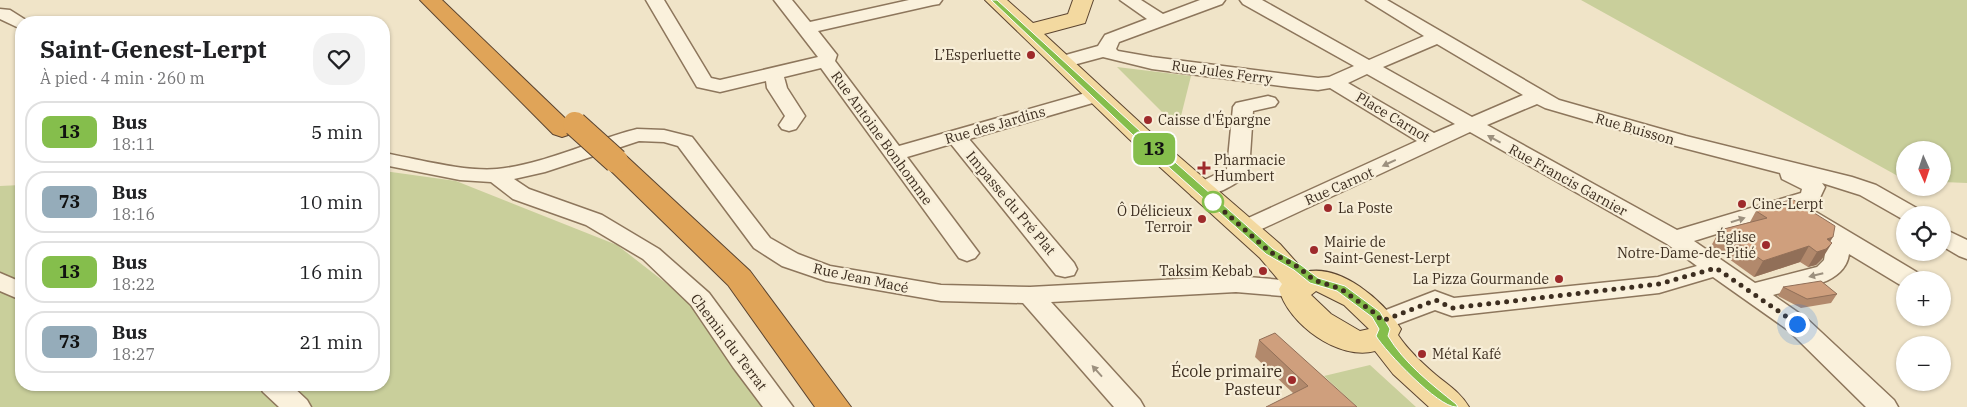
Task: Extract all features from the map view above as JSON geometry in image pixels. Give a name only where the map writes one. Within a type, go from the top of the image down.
[{"type":"highway","points":[[430,0],[569,126]]},
{"type":"highway","points":[[446,0],[711,271],[747,314],[814,407]]},
{"type":"highway","points":[[608,164],[739,278],[834,407]]},
{"type":"main road","points":[[995,0],[1030,31],[1096,96],[1270,252],[1302,289],[1341,289],[1376,314],[1374,333],[1387,367],[1422,383],[1452,407]]},
{"type":"main road","points":[[1030,31],[1077,18],[1083,0]]},
{"type":"street","points":[[655,0],[704,83],[720,86],[826,61]]},
{"type":"street","name":"Rue Antoine Bonhomme","points":[[783,0],[828,55],[826,61],[967,252]]},
{"type":"street","points":[[805,28],[895,4],[933,0]]},
{"type":"street","points":[[1128,0],[1162,21]]},
{"type":"street","points":[[1062,62],[1109,53],[1111,39],[1216,0]]},
{"type":"street","points":[[1249,0],[1469,125]]},
{"type":"street","name":"Rue Buisson","points":[[1375,0],[1552,104],[1679,141],[1768,162],[1868,190],[1896,206]]},
{"type":"street","points":[[0,14],[4,14],[15,20]]},
{"type":"street","name":"Place Carnot","points":[[1333,82],[1370,68],[1438,37]]},
{"type":"street","name":"Rue Jules Ferry","points":[[1109,53],[1289,82],[1318,84],[1333,82]]},
{"type":"street","points":[[774,74],[777,88],[795,116],[789,125]]},
{"type":"street","name":"Place Carnot","points":[[1333,82],[1434,142],[1469,125],[1539,96]]},
{"type":"street","name":"Rue des Jardins","points":[[894,154],[1096,96]]},
{"type":"street","points":[[1200,191],[1232,176],[1238,171],[1243,107],[1268,102]]},
{"type":"street","name":"Rue Francis Garnier","points":[[1469,125],[1674,240],[1752,292],[1797,324],[1884,407]]},
{"type":"street","name":"Rue Jean Macé","points":[[390,160],[460,174],[497,176],[537,166],[637,135],[664,136],[685,141],[762,242],[790,260],[826,273],[941,293],[1030,295],[1236,284],[1302,289]]},
{"type":"street","name":"Impasse du Pré Plat","points":[[956,137],[1066,269]]},
{"type":"street","name":"Rue Carnot","points":[[1243,229],[1434,142]]},
{"type":"street","points":[[1674,240],[1810,197],[1814,187],[1768,162]]},
{"type":"street","name":"Chemin du Terrat","points":[[497,176],[521,194],[594,220],[651,254],[700,299],[742,360],[779,407]]},
{"type":"street","points":[[1789,204],[1839,238],[1896,271]]},
{"type":"street","points":[[1752,292],[1825,273],[1836,262],[1839,238]]},
{"type":"street","points":[[1951,241],[1967,251]]},
{"type":"street","points":[[1374,333],[1436,300],[1452,308],[1659,284],[1716,268]]},
{"type":"street","points":[[0,281],[15,289]]},
{"type":"street","points":[[1030,295],[1130,407]]},
{"type":"street","points":[[280,391],[297,407]]},
{"type":"green space","points":[[1581,0],[1967,0],[1967,183],[1951,182],[1951,141],[1896,141],[1896,175]]},
{"type":"green space","points":[[1117,67],[1191,76],[1178,128]]},
{"type":"green space","points":[[390,172],[456,181],[617,245],[689,301],[765,407],[0,407],[0,186],[15,185],[15,391],[390,391]]},
{"type":"green space","points":[[1370,365],[1416,407],[1357,407],[1324,376]]},
{"type":"building","points":[[1792,199],[1835,226],[1833,237],[1827,239],[1832,243],[1826,249],[1817,252],[1809,246],[1763,261],[1720,230],[1767,218],[1756,211]]},
{"type":"building","points":[[1821,281],[1837,294],[1807,299],[1783,287]]},
{"type":"building","points":[[1275,333],[1357,407],[1266,407],[1308,386],[1259,340]]},
{"type":"bus line","name":"13","points":[[995,0],[1030,31],[1096,96],[1270,252],[1298,267],[1314,280],[1333,284],[1376,314],[1382,321],[1385,329],[1382,336],[1391,351],[1422,383],[1452,407]]},
{"type":"place","name":"L’Esperluette","points":[[1031,55]]},
{"type":"place","name":"Caisse d'Épargne","points":[[1148,120]]},
{"type":"place","name":"Pharmacie Humbert","points":[[1204,168]]},
{"type":"place","name":"Cine-Lerpt","points":[[1742,204]]},
{"type":"place","name":"La Poste","points":[[1328,208]]},
{"type":"place","name":"Ô Délicieux Terroir","points":[[1202,219]]},
{"type":"place","name":"Église Notre-Dame-de-Pitié","points":[[1766,245]]},
{"type":"place","name":"Mairie de Saint-Genest-Lerpt","points":[[1314,250]]},
{"type":"place","name":"Taksim Kebab","points":[[1263,271]]},
{"type":"place","name":"La Pizza Gourmande","points":[[1559,279]]},
{"type":"place","name":"Métal Kafé","points":[[1422,354]]},
{"type":"place","name":"École primaire Pasteur","points":[[1292,380]]},
{"type":"route","points":[[1213,202],[1209,198],[1270,252],[1298,267],[1314,280],[1333,284],[1376,314],[1382,321],[1436,300],[1452,308],[1659,284],[1716,268],[1797,324]]}]
